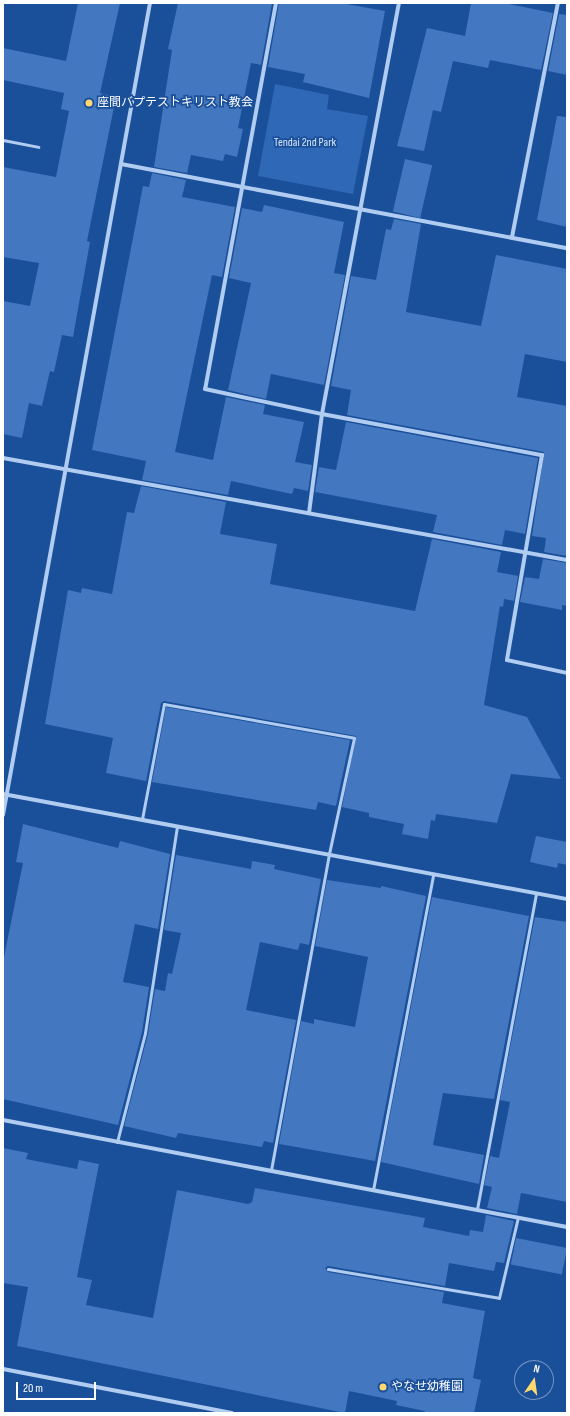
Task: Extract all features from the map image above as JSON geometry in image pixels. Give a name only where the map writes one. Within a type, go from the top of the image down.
[{"type":"street","points":[[3,815],[5,795],[150,3]]},
{"type":"street","points":[[276,3],[240,186],[205,389],[322,414],[542,455],[507,660],[567,673]]},
{"type":"street","points":[[309,513],[322,414],[362,209],[399,3]]},
{"type":"street","points":[[512,237],[558,3]]},
{"type":"street","points":[[121,164],[567,248]]},
{"type":"street","points":[[3,458],[66,468],[567,560]]},
{"type":"street","points":[[5,795],[567,898]]},
{"type":"street","points":[[3,1120],[567,1227]]},
{"type":"street","points":[[3,1369],[232,1413]]},
{"type":"lane","points":[[3,140],[38,147]]},
{"type":"lane","points":[[142,819],[164,704],[354,738],[329,854],[271,1171]]},
{"type":"lane","points":[[118,1142],[144,1032],[177,826]]},
{"type":"lane","points":[[373,1190],[433,874]]},
{"type":"lane","points":[[477,1209],[536,893]]},
{"type":"lane","points":[[328,1269],[499,1298],[518,1217]]},
{"type":"green space","name":"Tendai 2nd Park","points":[[275,84],[329,95],[327,109],[368,116],[353,194],[258,176]]},
{"type":"building","points":[[78,3],[120,3],[100,93],[116,97],[87,241],[90,242],[73,337],[62,335],[54,372],[50,371],[42,406],[29,403],[22,438],[3,434],[3,301],[30,306],[39,263],[3,257],[3,167],[56,177],[69,111],[61,109],[64,93],[3,80],[3,48],[66,61]]},
{"type":"building","points":[[178,3],[272,3],[261,65],[251,63],[238,128],[243,129],[237,157],[225,154],[223,161],[191,155],[187,173],[154,167],[172,50],[168,49]]},
{"type":"building","points":[[279,3],[341,3],[385,11],[369,98],[303,82],[305,74],[268,67]]},
{"type":"building","points":[[471,3],[505,3],[553,13],[541,70],[490,60],[488,68],[453,61],[441,112],[433,110],[424,151],[397,146],[427,28],[465,36]]},
{"type":"building","points":[[559,14],[567,15],[567,75],[548,71]]},
{"type":"building","points":[[557,116],[567,117],[567,227],[537,220]]},
{"type":"building","points":[[405,159],[432,165],[420,218],[393,212]]},
{"type":"building","points":[[152,173],[186,180],[182,197],[235,207],[222,277],[212,275],[175,452],[213,460],[226,397],[265,405],[263,414],[304,422],[295,462],[312,465],[308,491],[294,488],[292,494],[231,481],[228,495],[142,480],[146,461],[92,450],[143,186],[149,187]]},
{"type":"building","points":[[264,205],[344,222],[334,273],[345,275],[324,385],[271,374],[266,399],[228,390],[251,283],[229,278],[242,208],[262,212]]},
{"type":"building","points":[[394,219],[421,224],[406,312],[481,326],[496,255],[567,269],[567,362],[525,354],[517,397],[567,406],[567,556],[544,552],[546,538],[532,536],[544,452],[347,415],[351,390],[331,386],[351,276],[376,280],[386,229],[391,230]]},
{"type":"building","points":[[346,422],[538,458],[525,534],[505,530],[502,545],[433,532],[437,515],[315,492],[319,467],[336,470]]},
{"type":"building","points":[[141,486],[226,502],[220,534],[277,544],[270,584],[415,611],[432,539],[501,552],[497,572],[518,576],[514,601],[504,599],[503,607],[500,606],[484,705],[527,717],[561,779],[511,774],[497,823],[436,814],[435,821],[431,820],[428,839],[402,834],[404,824],[369,817],[369,813],[342,807],[356,736],[164,701],[161,703],[146,781],[106,773],[113,738],[45,724],[68,590],[81,593],[82,588],[112,594],[127,512],[134,513]]},
{"type":"building","points":[[543,559],[567,563],[567,606],[562,605],[562,610],[520,602],[525,577],[539,579]]},
{"type":"building","points":[[166,707],[350,740],[336,806],[318,802],[316,810],[152,782]]},
{"type":"building","points":[[23,824],[118,848],[120,841],[170,854],[158,929],[135,924],[123,982],[149,987],[142,1032],[118,1125],[3,1099],[3,962],[23,863],[16,862]]},
{"type":"building","points":[[536,836],[567,842],[567,865],[558,863],[557,868],[530,862]]},
{"type":"building","points":[[176,855],[251,869],[252,861],[275,865],[274,869],[321,879],[309,945],[300,943],[298,950],[260,942],[246,1010],[296,1020],[273,1143],[264,1141],[262,1147],[178,1133],[176,1138],[124,1126],[148,1034],[155,989],[165,991],[168,973],[172,974],[181,933],[164,930]]},
{"type":"building","points":[[327,880],[381,888],[381,886],[426,896],[375,1161],[279,1144],[301,1021],[314,1024],[314,1019],[355,1027],[368,957],[315,946]]},
{"type":"building","points":[[432,897],[529,916],[494,1099],[443,1093],[433,1145],[484,1155],[479,1184],[381,1162]]},
{"type":"building","points":[[535,917],[567,922],[567,1202],[521,1193],[517,1214],[487,1208],[492,1187],[484,1185],[490,1156],[499,1158],[510,1102],[500,1100]]},
{"type":"building","points":[[3,1148],[28,1153],[26,1159],[77,1169],[79,1160],[99,1164],[77,1277],[92,1280],[86,1305],[153,1318],[177,1190],[248,1204],[252,1202],[255,1188],[425,1218],[423,1227],[469,1236],[470,1230],[483,1232],[486,1215],[514,1221],[504,1263],[496,1262],[494,1271],[449,1263],[445,1286],[328,1266],[325,1268],[328,1272],[444,1292],[442,1303],[485,1311],[473,1378],[481,1380],[474,1413],[424,1413],[425,1411],[396,1405],[397,1401],[349,1391],[345,1413],[17,1346],[28,1287],[3,1283]]},
{"type":"building","points":[[516,1238],[567,1248],[562,1274],[511,1265]]},
{"type":"place","name":"座間バプテストキリスト教会","points":[[89,103]]},
{"type":"place","name":"やなせ幼稚園","points":[[383,1387]]}]
